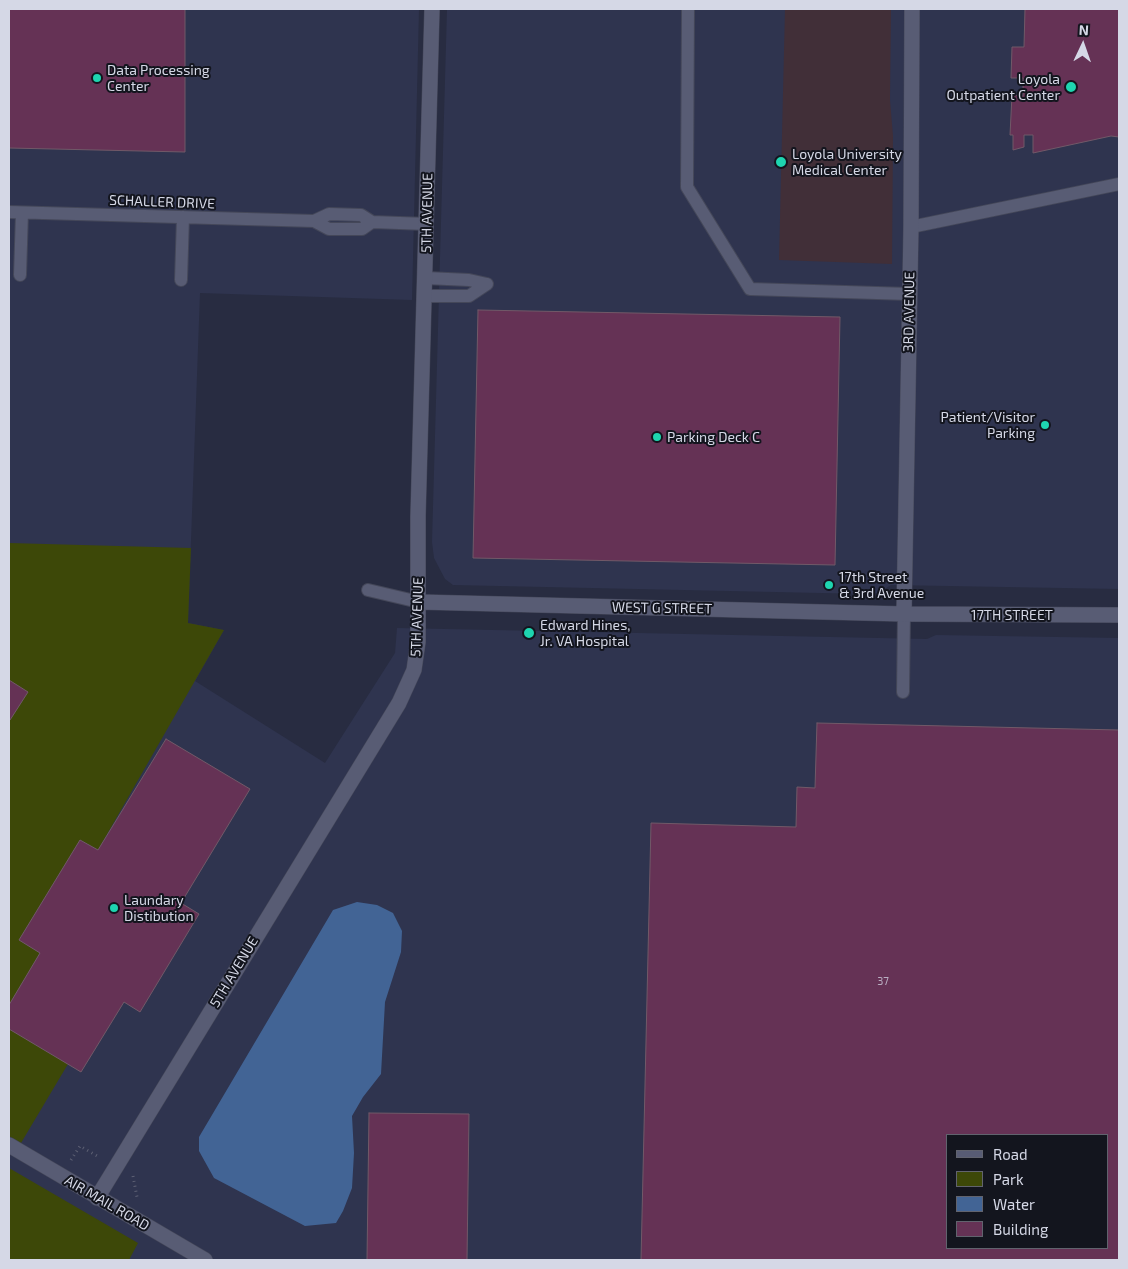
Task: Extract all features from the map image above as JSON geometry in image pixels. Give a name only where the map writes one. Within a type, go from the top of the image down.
[{"type":"street","name":"5TH AVENUE","points":[[97,1198],[400,703],[414,670],[418,642],[418,516],[432,9]]},
{"type":"street","name":"3RD AVENUE","points":[[904,614],[912,9]]},
{"type":"street","name":"WEST G STREET","points":[[419,602],[904,614]]},
{"type":"street","name":"17TH STREET","points":[[904,614],[1119,615]]},
{"type":"street","name":"AIR MAIL ROAD","points":[[9,1145],[205,1260]]},
{"type":"lane","points":[[688,9],[687,187],[750,289],[909,294]]},
{"type":"lane","points":[[910,227],[1119,184]]},
{"type":"lane","name":"SCHALLER DRIVE","points":[[9,212],[314,221],[329,214],[361,215],[372,222],[427,224]]},
{"type":"lane","points":[[20,275],[22,213]]},
{"type":"lane","points":[[181,280],[183,217]]},
{"type":"lane","points":[[425,296],[469,296],[488,284],[469,280],[426,278]]},
{"type":"lane","points":[[368,590],[419,602]]},
{"type":"lane","points":[[903,692],[904,614]]},
{"type":"shaded area","name":"Edward Hines, Jr. VA Hospital","points":[[9,9],[419,9],[412,300],[200,293],[188,623],[224,630],[195,681],[325,763],[395,653],[397,628],[927,639],[936,635],[1119,638],[1119,1260],[9,1260]]},
{"type":"shaded area","name":"Loyola University Medical Center","points":[[447,9],[1119,9],[1119,589],[891,585],[878,593],[867,594],[453,585],[445,579],[434,558],[432,542]]},
{"type":"shaded area","points":[[785,9],[891,9],[890,100],[893,136],[892,264],[779,260]]},
{"type":"green space","points":[[9,543],[191,548],[188,623],[224,630],[98,850],[80,840],[19,940],[40,953],[9,1005]]},
{"type":"green space","points":[[9,1029],[68,1064],[21,1143],[9,1136]]},
{"type":"green space","points":[[9,1168],[138,1243],[129,1260],[9,1260]]},
{"type":"water","points":[[357,902],[377,905],[393,913],[402,931],[401,952],[385,1002],[381,1074],[363,1097],[352,1116],[354,1153],[352,1188],[336,1223],[305,1226],[214,1178],[199,1151],[199,1137],[333,910]]},
{"type":"building","name":"Data Processing Center","points":[[9,9],[185,9],[185,152],[9,148]]},
{"type":"building","name":"Loyola Outpatient Center","points":[[1025,9],[1119,9],[1119,137],[1111,136],[1033,153],[1033,135],[1024,135],[1024,147],[1013,150],[1013,135],[1010,135],[1012,95],[1023,96],[1023,78],[1011,78],[1012,47],[1024,47]]},
{"type":"building","name":"Parking Deck C","points":[[478,310],[840,317],[835,565],[473,558]]},
{"type":"building","points":[[9,680],[28,692],[10,720],[9,719]]},
{"type":"building","points":[[817,723],[1119,730],[1119,1260],[641,1260],[651,823],[796,827],[797,787],[815,788]]},
{"type":"building","name":"Laundary Distibution","points":[[166,739],[250,789],[181,903],[199,914],[140,1012],[124,1002],[81,1072],[9,1029],[9,1005],[40,953],[19,940],[80,840],[98,850]]},
{"type":"building","points":[[369,1113],[469,1114],[467,1260],[367,1260]]},
{"type":"place","name":"Data Processing Center","points":[[97,78]]},
{"type":"place","name":"Loyola Outpatient Center","points":[[1071,87]]},
{"type":"place","name":"Loyola University Medical Center","points":[[781,162]]},
{"type":"place","name":"Patient/Visitor Parking","points":[[1045,425]]},
{"type":"place","name":"Parking Deck C","points":[[657,437]]},
{"type":"place","name":"17th Street & 3rd Avenue","points":[[829,585]]},
{"type":"place","name":"Edward Hines, Jr. VA Hospital","points":[[529,633]]},
{"type":"place","name":"Laundary Distibution","points":[[114,908]]}]
